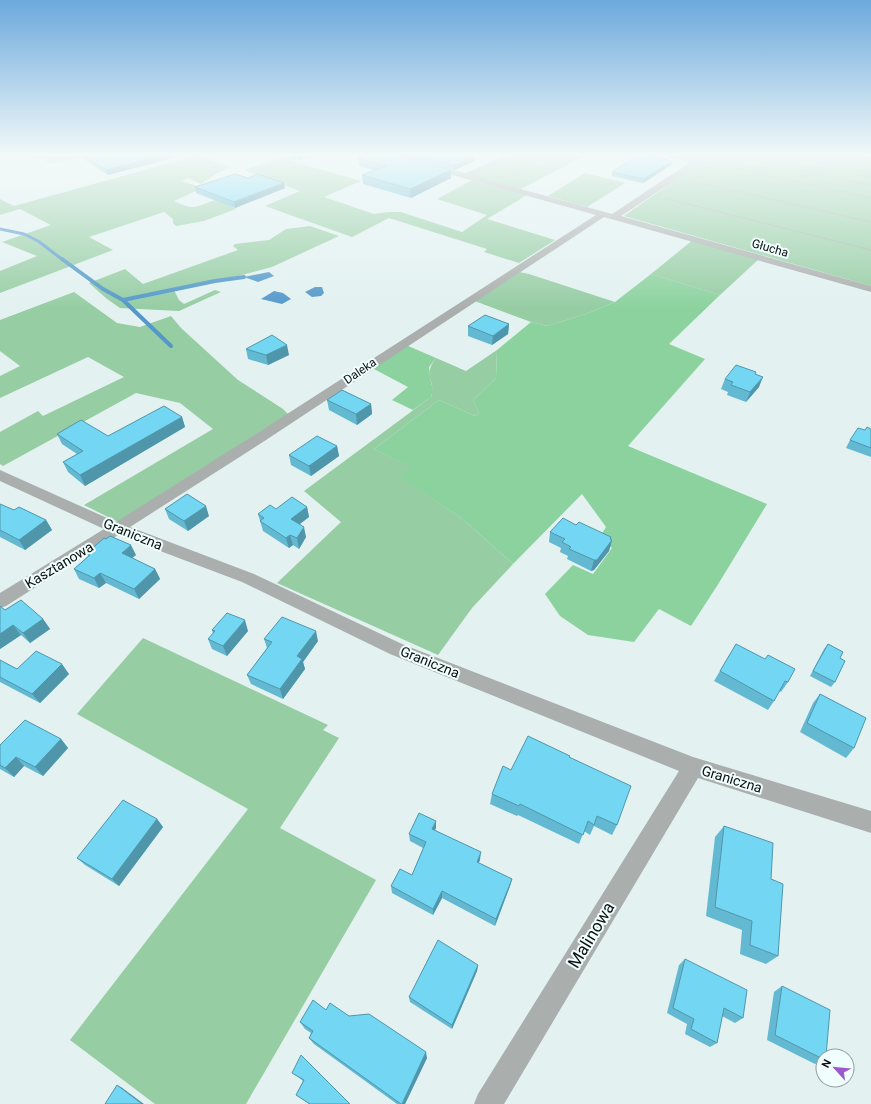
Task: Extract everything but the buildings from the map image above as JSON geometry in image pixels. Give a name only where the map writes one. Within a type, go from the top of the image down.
[{"type":"street","name":"Głucha","points":[[575,207],[871,288]]},
{"type":"street","name":"Daleka","points":[[118,529],[490,285],[624,207]]},
{"type":"street","name":"Graniczna","points":[[0,475],[118,529],[248,578],[396,649],[693,767],[871,822]]},
{"type":"street","name":"Kasztanowa","points":[[0,601],[118,529]]},
{"type":"street","name":"Malinowa","points":[[488,1104],[693,767]]},
{"type":"path","points":[[697,207],[871,250]]},
{"type":"path","points":[[804,207],[871,222]]},
{"type":"green space","points":[[0,207],[231,207],[236,209],[204,221],[176,226],[173,223],[173,219],[164,212],[89,237],[113,250],[0,293],[0,271],[37,256],[2,242],[51,225],[20,209],[0,215]]},
{"type":"green space","points":[[266,207],[352,207],[374,214],[401,212],[462,232],[487,215],[461,207],[508,207],[487,219],[555,240],[519,263],[484,252],[487,249],[389,218],[352,237]]},
{"type":"green space","points":[[637,207],[871,207],[871,286],[624,216]]},
{"type":"green space","points":[[310,226],[339,236],[272,267],[238,276],[173,288],[179,300],[184,304],[215,290],[221,292],[179,311],[120,308],[89,283],[125,269],[143,284],[238,250],[233,246],[235,244],[269,240],[286,229]]},
{"type":"green space","points":[[694,239],[759,259],[720,295],[651,274]]},
{"type":"green space","points":[[519,272],[615,302],[586,314],[547,326],[531,322],[472,300]]},
{"type":"green space","points":[[651,274],[720,295],[669,344],[705,359],[628,446],[767,504],[691,626],[659,609],[634,642],[588,635],[560,616],[545,594],[573,565],[593,574],[612,548],[598,540],[606,527],[582,494],[513,564],[460,517],[399,477],[411,467],[374,449],[439,400],[475,416],[479,413],[473,400],[496,378],[497,350],[531,322],[547,326],[586,314],[615,302]]},
{"type":"green space","points":[[74,292],[117,323],[140,327],[171,316],[181,328],[238,380],[283,409],[289,415],[118,522],[84,505],[213,429],[180,403],[136,393],[3,466],[0,464],[0,432],[38,411],[43,416],[124,377],[88,357],[0,398],[0,376],[20,366],[0,351],[0,320]]},
{"type":"green space","points":[[406,345],[436,358],[429,367],[433,390],[431,397],[413,410],[392,400],[408,387],[372,368]]},
{"type":"green space","points":[[497,350],[496,378],[473,400],[479,413],[475,416],[439,400],[374,449],[412,467],[400,477],[460,517],[513,564],[472,608],[438,655],[277,583],[341,522],[304,491],[431,397],[432,387],[429,375],[436,358],[466,371]]},
{"type":"green space","points":[[143,638],[328,725],[323,730],[339,738],[280,828],[376,880],[246,1104],[155,1104],[70,1040],[248,809],[77,714]]},
{"type":"water","points":[[269,272],[274,276],[258,282],[244,277]]},
{"type":"water","points":[[315,287],[322,287],[324,293],[321,296],[312,297],[305,292]]},
{"type":"water","points":[[274,291],[283,293],[291,299],[282,304],[261,299]]},
{"type":"waterway","points":[[0,229],[24,234],[38,241],[63,260]]},
{"type":"waterway","points":[[62,259],[103,289],[123,300]]},
{"type":"waterway","points":[[123,300],[215,281],[244,277]]},
{"type":"waterway","points":[[123,300],[171,346]]}]
